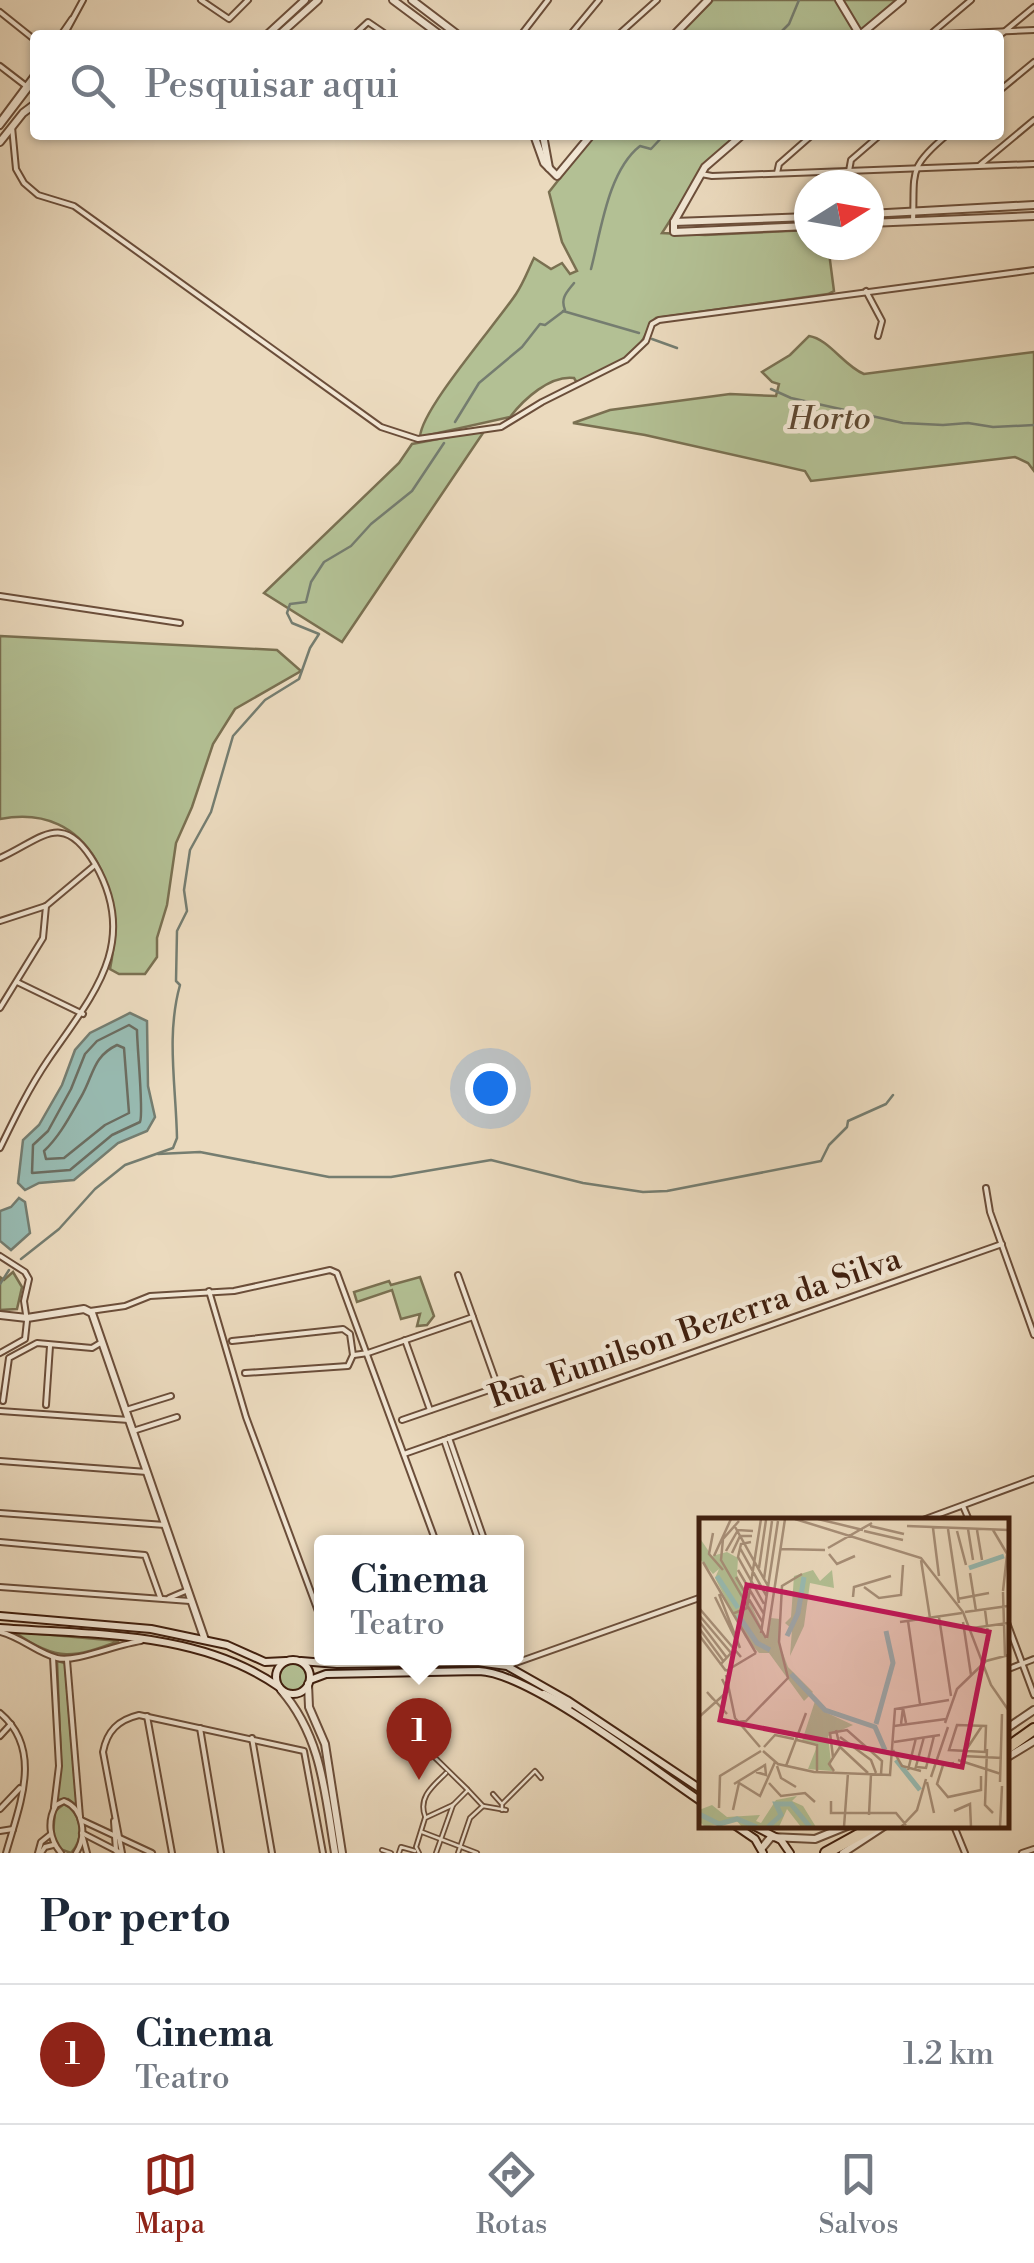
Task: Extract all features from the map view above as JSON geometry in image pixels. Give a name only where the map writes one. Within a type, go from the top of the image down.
[{"type":"highway","points":[[1009,1740],[1034,1732]]},
{"type":"highway","points":[[1009,1747],[1034,1732]]},
{"type":"highway","points":[[816,1853],[859,1828]]},
{"type":"highway","points":[[826,1853],[870,1828]]},
{"type":"street","points":[[65,30],[83,0]]},
{"type":"street","points":[[202,0],[227,18],[248,0]]},
{"type":"street","points":[[279,30],[305,0]]},
{"type":"street","points":[[280,30],[318,0]]},
{"type":"street","points":[[393,0],[433,30]]},
{"type":"street","points":[[412,0],[451,30]]},
{"type":"street","points":[[524,30],[548,0]]},
{"type":"street","points":[[574,30],[599,0]]},
{"type":"street","points":[[624,30],[657,0]]},
{"type":"street","points":[[679,30],[708,0]]},
{"type":"street","points":[[866,30],[902,0]]},
{"type":"street","points":[[936,30],[971,0]]},
{"type":"street","points":[[840,2],[857,30]]},
{"type":"street","points":[[1004,32],[1034,6]]},
{"type":"street","points":[[0,12],[30,36]]},
{"type":"street","points":[[359,30],[366,22],[379,30]]},
{"type":"street","points":[[1004,34],[1034,30]]},
{"type":"street","points":[[1004,88],[1034,62]]},
{"type":"street","points":[[0,66],[26,86]]},
{"type":"street","points":[[0,123],[30,82]]},
{"type":"street","points":[[0,123],[30,84]]},
{"type":"street","points":[[0,142],[30,109]]},
{"type":"street","points":[[980,166],[1034,120]]},
{"type":"street","points":[[12,127],[16,169],[30,190],[84,212],[382,427],[418,439],[501,426],[626,360],[646,341],[652,324],[658,320],[1034,270]]},
{"type":"street","points":[[536,140],[555,176],[561,174],[586,140]]},
{"type":"street","points":[[544,140],[550,169]]},
{"type":"street","points":[[736,140],[701,174],[674,222],[674,232],[794,227]]},
{"type":"street","points":[[777,173],[779,164],[806,140]]},
{"type":"street","points":[[848,170],[850,160],[874,140]]},
{"type":"street","points":[[913,222],[914,168],[941,140]]},
{"type":"street","points":[[996,153],[1001,165]]},
{"type":"street","points":[[870,170],[1034,164]]},
{"type":"street","points":[[701,174],[794,173]]},
{"type":"street","points":[[884,213],[1034,205]]},
{"type":"street","points":[[884,223],[1034,216]]},
{"type":"street","points":[[674,222],[794,218]]},
{"type":"street","points":[[866,291],[882,320],[878,336]]},
{"type":"street","points":[[0,596],[180,622]]},
{"type":"street","points":[[0,858],[50,831],[69,835],[95,865],[111,912],[112,945],[103,980],[26,1094],[0,1148]]},
{"type":"street","points":[[0,921],[46,906],[95,865]]},
{"type":"street","points":[[0,1008],[43,938],[46,906]]},
{"type":"street","points":[[17,982],[83,1014]]},
{"type":"street","points":[[986,1188],[990,1212],[1034,1335]]},
{"type":"street","name":"Rua Eunilson Bezerra da Silva","points":[[404,1454],[1002,1244]]},
{"type":"street","points":[[0,1256],[28,1276],[24,1341],[0,1353]]},
{"type":"street","points":[[0,1316],[27,1318],[125,1306],[150,1296],[234,1291],[330,1270],[341,1279],[433,1535]]},
{"type":"street","points":[[458,1275],[498,1386]]},
{"type":"street","points":[[210,1291],[246,1417],[314,1600]]},
{"type":"street","points":[[90,1311],[205,1640]]},
{"type":"street","points":[[353,1355],[473,1317]]},
{"type":"street","points":[[232,1341],[342,1329],[350,1334],[353,1355],[348,1366],[244,1373]]},
{"type":"street","points":[[405,1340],[430,1410]]},
{"type":"street","points":[[4,1401],[8,1359],[36,1343],[84,1347],[98,1353],[103,1346]]},
{"type":"street","points":[[46,1405],[50,1344]]},
{"type":"street","points":[[366,1352],[385,1347]]},
{"type":"street","points":[[372,1364],[376,1350]]},
{"type":"street","points":[[402,1420],[521,1378]]},
{"type":"street","points":[[126,1410],[171,1396]]},
{"type":"street","points":[[0,1411],[129,1420]]},
{"type":"street","points":[[133,1430],[177,1417]]},
{"type":"street","points":[[446,1439],[480,1535]]},
{"type":"street","points":[[0,1462],[148,1472]]},
{"type":"street","points":[[928,1518],[1034,1480]]},
{"type":"street","points":[[963,1506],[968,1518]]},
{"type":"street","points":[[0,1513],[166,1525]]},
{"type":"street","points":[[0,1542],[145,1555],[160,1599]]},
{"type":"street","points":[[0,1587],[192,1602]]},
{"type":"street","points":[[169,1598],[188,1590]]},
{"type":"street","points":[[524,1660],[699,1598]]},
{"type":"street","points":[[0,1616],[135,1627],[205,1640],[265,1662],[314,1662]]},
{"type":"street","points":[[192,1638],[198,1619]]},
{"type":"street","points":[[1009,1628],[1034,1695]]},
{"type":"street","points":[[0,1630],[152,1640],[183,1646],[240,1662],[280,1689],[296,1694],[326,1674],[489,1671],[508,1677],[636,1746],[699,1788]]},
{"type":"street","points":[[0,1630],[67,1660],[111,1646],[152,1640]]},
{"type":"street","points":[[183,1646],[189,1640],[205,1640]]},
{"type":"street","points":[[53,1657],[59,1766],[51,1834],[61,1853]]},
{"type":"street","points":[[67,1660],[80,1819],[88,1853]]},
{"type":"street","points":[[1009,1669],[1034,1660]]},
{"type":"street","points":[[286,1661],[276,1672],[280,1689],[304,1720],[316,1750],[335,1853]]},
{"type":"street","points":[[301,1662],[308,1668],[308,1703],[323,1738],[342,1853]]},
{"type":"street","points":[[501,1665],[586,1713],[636,1758],[699,1800]]},
{"type":"street","points":[[538,1693],[586,1713]]},
{"type":"street","points":[[1009,1726],[1034,1710]]},
{"type":"street","points":[[0,1713],[20,1738],[26,1756],[24,1785],[6,1853]]},
{"type":"street","points":[[119,1852],[104,1759],[108,1736],[119,1722],[139,1715],[300,1748],[306,1755],[323,1853]]},
{"type":"street","points":[[147,1716],[170,1853]]},
{"type":"street","points":[[0,1736],[11,1724]]},
{"type":"street","points":[[200,1728],[222,1853]]},
{"type":"street","points":[[1009,1755],[1034,1732]]},
{"type":"street","points":[[252,1738],[272,1853]]},
{"type":"street","points":[[636,1746],[644,1756],[636,1758]]},
{"type":"street","points":[[401,1749],[425,1748],[482,1806],[504,1810],[493,1794]]},
{"type":"street","points":[[648,1766],[656,1764],[692,1783],[699,1780]]},
{"type":"street","points":[[502,1804],[535,1771],[540,1778]]},
{"type":"street","points":[[399,1853],[401,1847],[416,1851],[427,1791],[447,1772]]},
{"type":"street","points":[[0,1809],[24,1785]]},
{"type":"street","points":[[425,1818],[452,1805],[468,1790]]},
{"type":"street","points":[[53,1810],[60,1802],[68,1802],[80,1819],[152,1853]]},
{"type":"street","points":[[436,1853],[452,1805]]},
{"type":"street","points":[[458,1853],[470,1818],[482,1806]]},
{"type":"street","points":[[114,1816],[119,1852]]},
{"type":"street","points":[[738,1828],[763,1852],[769,1839],[815,1839],[842,1828]]},
{"type":"street","points":[[758,1828],[777,1837],[790,1853]]},
{"type":"street","points":[[843,1853],[881,1828]]},
{"type":"street","points":[[955,1828],[964,1853]]},
{"type":"street","points":[[0,1831],[13,1829]]},
{"type":"street","points":[[421,1832],[477,1853]]},
{"type":"street","points":[[40,1853],[41,1842],[51,1834]]},
{"type":"street","points":[[82,1834],[119,1852]]},
{"type":"street","points":[[76,1853],[82,1834]]},
{"type":"street","points":[[40,1853],[45,1846],[54,1845]]},
{"type":"street","points":[[1022,1853],[1034,1849]]},
{"type":"street","points":[[382,1850],[391,1853]]},
{"type":"green space","points":[[713,0],[837,0],[853,30],[682,30]]},
{"type":"green space","points":[[842,0],[899,0],[864,30],[859,30]]},
{"type":"green space","points":[[590,140],[734,140],[704,167],[662,233],[794,231],[794,260],[830,260],[834,291],[656,318],[633,351],[602,371],[577,383],[574,378],[565,378],[547,384],[510,417],[420,437],[433,407],[516,294],[534,258],[551,269],[562,263],[570,274],[577,271],[562,242],[549,192]]},
{"type":"green space","name":"Horto","points":[[809,336],[823,342],[864,374],[1034,352],[1034,471],[1015,457],[811,481],[805,471],[573,423],[610,410],[730,394],[776,396],[779,384],[762,372],[790,355]]},
{"type":"green space","points":[[485,430],[342,642],[264,593],[399,463],[412,444]]},
{"type":"green space","points":[[0,636],[277,650],[301,671],[235,709],[213,744],[176,843],[167,905],[157,938],[157,957],[145,974],[119,974],[110,969],[114,940],[106,884],[95,859],[79,839],[58,824],[32,817],[0,819]]},
{"type":"green space","points":[[13,1272],[22,1287],[17,1309],[0,1310],[0,1277],[4,1280]]},
{"type":"green space","points":[[420,1277],[434,1316],[427,1325],[417,1326],[420,1314],[401,1319],[392,1290],[357,1302],[354,1292]]},
{"type":"green space","points":[[16,1633],[119,1641],[66,1654],[43,1649]]},
{"type":"green space","points":[[57,1661],[65,1663],[77,1806],[68,1799],[56,1800],[61,1762]]},
{"type":"green space","points":[[292,1661],[302,1666],[307,1676],[302,1686],[292,1691],[282,1686],[277,1676],[282,1666]]},
{"type":"green space","points":[[64,1804],[75,1813],[80,1826],[71,1853],[60,1849],[53,1834],[55,1811]]},
{"type":"water","points":[[130,1013],[147,1021],[148,1086],[155,1117],[147,1131],[118,1143],[74,1180],[39,1183],[25,1190],[18,1183],[23,1140],[39,1125],[62,1085],[75,1050],[90,1033]]},
{"type":"water","points":[[19,1198],[25,1202],[30,1233],[11,1250],[0,1241],[0,1211]]},
{"type":"waterway","points":[[783,30],[799,0]]},
{"type":"waterway","points":[[591,269],[607,203],[620,170],[640,146],[651,149],[659,140]]},
{"type":"waterway","points":[[455,422],[479,383],[522,347],[540,324],[545,325],[565,310],[564,299],[574,283]]},
{"type":"waterway","points":[[563,311],[639,333]]},
{"type":"waterway","points":[[652,339],[677,348]]},
{"type":"waterway","points":[[771,389],[791,398],[903,423],[1034,425]]},
{"type":"waterway","points":[[21,1259],[59,1229],[95,1189],[125,1165],[173,1148],[177,1138],[173,1042],[180,985],[176,981],[177,931],[187,911],[184,890],[190,850],[211,812],[233,736],[265,700],[299,679],[319,634],[292,623],[287,613],[290,604],[306,602],[311,582],[324,562],[351,546],[412,491],[444,443]]},
{"type":"waterway","points":[[158,1154],[200,1152],[329,1177],[391,1177],[491,1160],[583,1183],[643,1192],[667,1191],[821,1161],[848,1121],[886,1104],[893,1095]]},
{"type":"waterway","points":[[0,1284],[9,1270]]},
{"type":"place","name":"Cinema","points":[[419,1780]]}]
